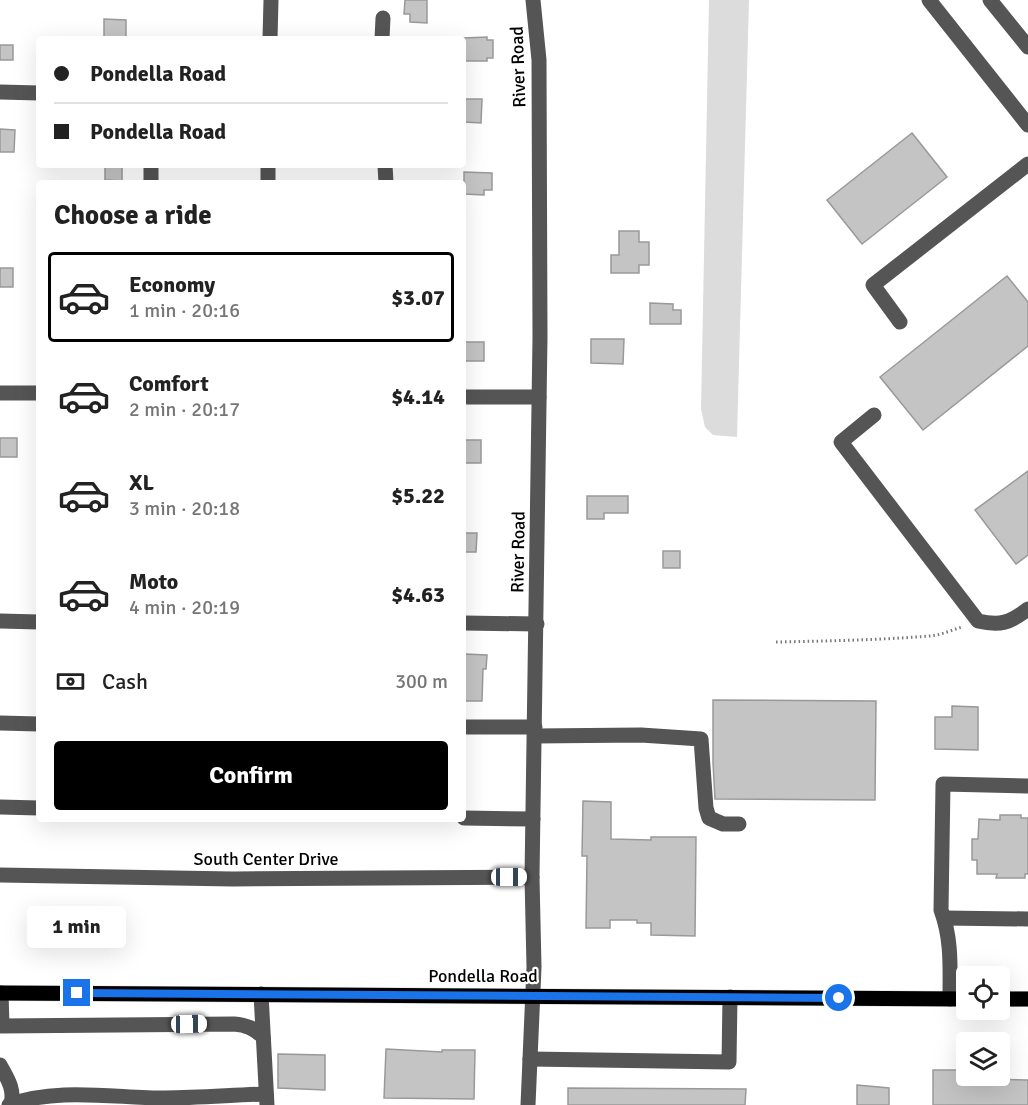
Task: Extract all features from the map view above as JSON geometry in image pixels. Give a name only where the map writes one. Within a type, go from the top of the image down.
[{"type":"main road","name":"Pondella Road","points":[[1,993],[956,999]]},
{"type":"main road","points":[[1010,999],[1028,999]]},
{"type":"street","points":[[270,36],[271,0]]},
{"type":"street","name":"River Road","points":[[528,1105],[533,996],[532,819],[539,397],[539,60],[533,0]]},
{"type":"street","points":[[929,0],[1023,107],[1028,125]]},
{"type":"street","points":[[990,0],[1028,47]]},
{"type":"street","points":[[382,18],[382,36]]},
{"type":"street","points":[[0,92],[36,93]]},
{"type":"street","points":[[900,322],[873,285],[1028,164]]},
{"type":"street","points":[[0,393],[36,393]]},
{"type":"street","points":[[466,397],[539,397]]},
{"type":"street","points":[[874,415],[841,442],[978,621],[993,624],[1008,622],[1028,609]]},
{"type":"street","points":[[0,621],[36,622]]},
{"type":"street","points":[[466,623],[537,624]]},
{"type":"street","points":[[0,723],[36,724]]},
{"type":"street","points":[[466,727],[701,739],[706,808],[709,818],[723,824],[739,824]]},
{"type":"street","points":[[950,999],[949,930],[944,918],[941,899],[943,784],[1028,786]]},
{"type":"street","points":[[0,807],[36,808]]},
{"type":"street","points":[[466,818],[532,819]]},
{"type":"street","name":"South Center Drive","points":[[0,875],[233,879],[532,877]]},
{"type":"street","points":[[944,918],[1028,919]]},
{"type":"street","points":[[1,993],[1,1026],[234,1023],[256,1029],[263,1036]]},
{"type":"street","points":[[0,1065],[13,1095],[10,1105],[55,1096],[266,1100],[261,994]]},
{"type":"street","points":[[530,1059],[729,1062],[730,998]]},
{"type":"path","points":[[776,642],[872,641],[918,635],[932,636],[978,621]]},
{"type":"shaded area","points":[[709,0],[749,0],[737,437],[713,435],[705,427],[701,409]]},
{"type":"building","points":[[405,0],[427,0],[427,23],[410,22],[410,14],[404,14]]},
{"type":"building","points":[[104,19],[126,20],[126,36],[104,36]]},
{"type":"building","points":[[487,37],[487,40],[493,40],[493,58],[487,58],[487,61],[466,61],[466,38]]},
{"type":"building","points":[[0,45],[13,45],[13,60],[0,60]]},
{"type":"building","points":[[466,99],[482,99],[481,123],[466,122]]},
{"type":"building","points":[[0,129],[15,130],[14,152],[0,152]]},
{"type":"building","points":[[912,133],[947,177],[862,244],[827,200]]},
{"type":"building","points":[[105,168],[122,168],[122,180],[105,180]]},
{"type":"building","points":[[464,172],[492,173],[492,190],[484,190],[484,195],[466,194],[466,180],[464,180]]},
{"type":"building","points":[[619,231],[639,231],[639,242],[649,242],[649,265],[639,265],[639,273],[611,273],[611,255],[619,255]]},
{"type":"building","points":[[0,268],[13,268],[13,287],[0,287]]},
{"type":"building","points":[[1007,276],[1028,302],[1028,346],[923,430],[880,377]]},
{"type":"building","points":[[650,303],[673,304],[673,310],[681,310],[681,324],[650,324]]},
{"type":"building","points":[[591,339],[624,339],[623,364],[591,363]]},
{"type":"building","points":[[466,342],[484,342],[484,361],[466,361]]},
{"type":"building","points":[[0,438],[17,438],[17,457],[0,457]]},
{"type":"building","points":[[466,440],[481,440],[481,463],[466,463]]},
{"type":"building","points":[[1028,471],[1028,555],[1016,564],[975,510]]},
{"type":"building","points":[[587,496],[628,496],[628,513],[604,513],[604,519],[587,519]]},
{"type":"building","points":[[466,533],[477,533],[476,552],[466,552]]},
{"type":"building","points":[[663,551],[680,551],[680,568],[663,568]]},
{"type":"building","points":[[466,654],[487,655],[486,669],[483,669],[482,701],[466,701]]},
{"type":"building","points":[[713,700],[876,701],[875,800],[715,799]]},
{"type":"building","points":[[952,706],[978,707],[978,750],[935,749],[935,717],[952,717]]},
{"type":"building","points":[[583,801],[611,802],[611,839],[651,840],[651,837],[696,837],[695,936],[651,935],[651,923],[637,923],[637,920],[610,920],[610,928],[586,928],[587,856],[582,856]]},
{"type":"building","points":[[1000,815],[1021,815],[1021,818],[1028,818],[1028,874],[1025,874],[1025,878],[996,878],[997,874],[977,874],[977,860],[972,860],[972,839],[978,839],[979,819],[1000,820]]},
{"type":"building","points":[[386,1049],[442,1052],[442,1050],[475,1050],[474,1099],[384,1098]]},
{"type":"building","points":[[278,1054],[325,1055],[325,1090],[278,1088]]},
{"type":"building","points":[[933,1070],[956,1070],[956,1086],[1010,1086],[1010,1080],[1028,1080],[1028,1105],[933,1105]]},
{"type":"building","points":[[857,1085],[889,1088],[889,1105],[857,1105]]},
{"type":"building","points":[[568,1088],[746,1089],[745,1105],[568,1105]]},
{"type":"route","points":[[77,993],[839,998]]}]
